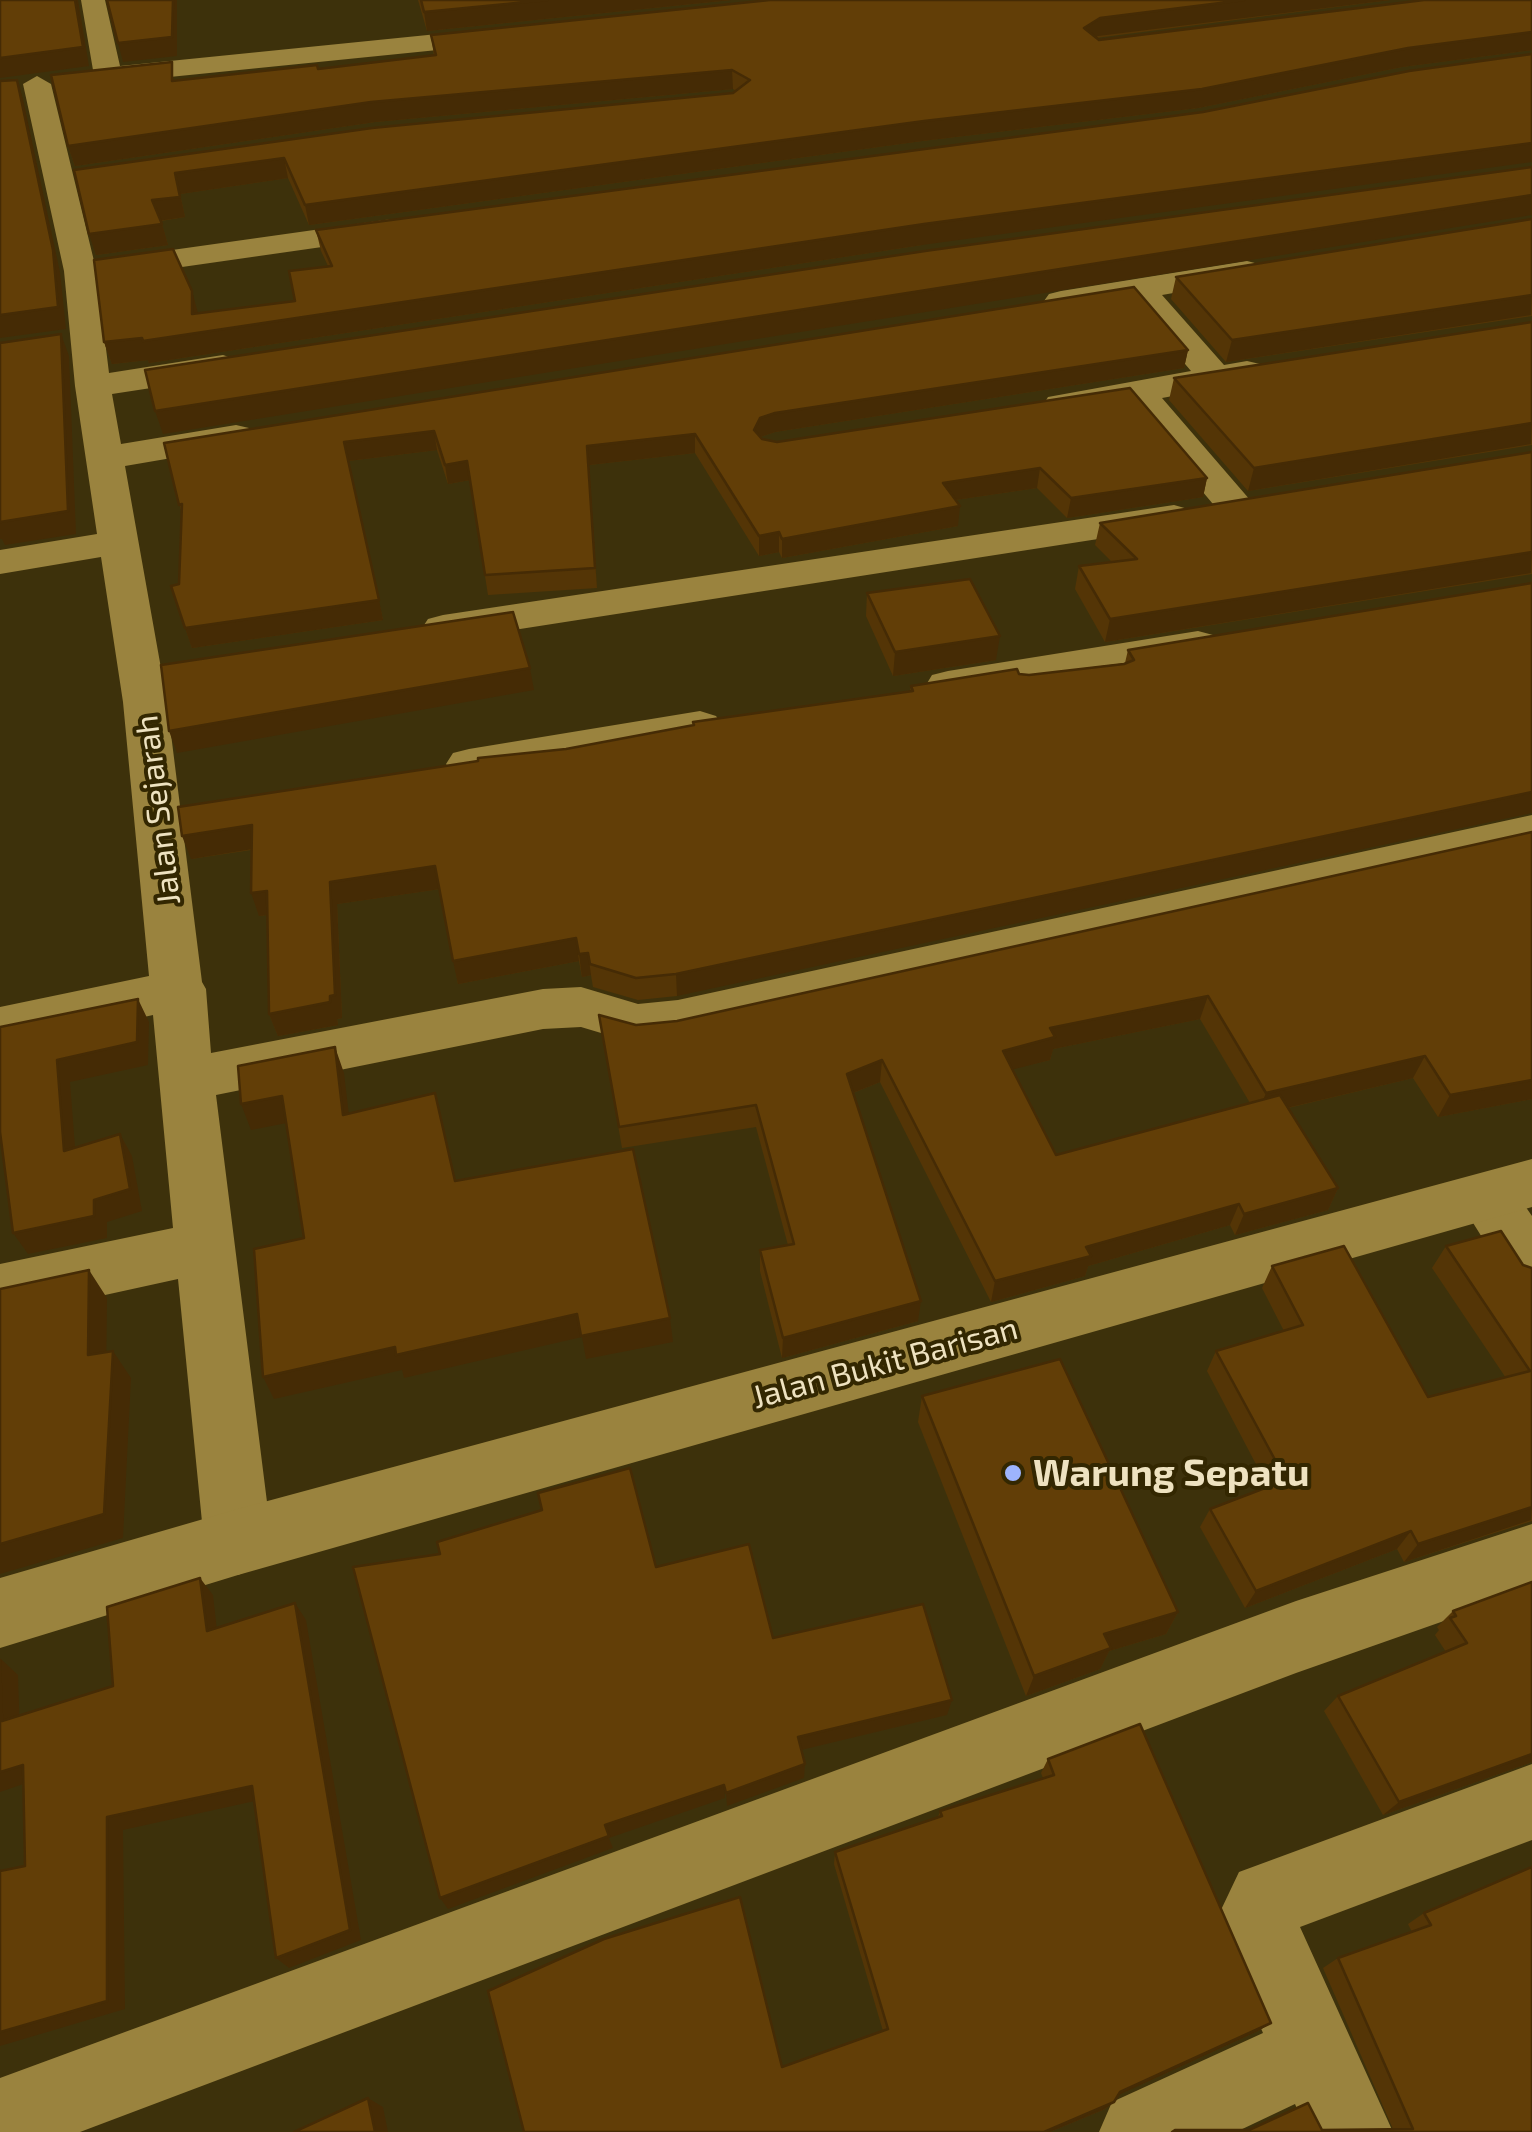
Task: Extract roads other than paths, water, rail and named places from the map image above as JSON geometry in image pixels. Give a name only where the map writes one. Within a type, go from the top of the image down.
[{"type":"street","points":[[93,0],[108,75],[536,32]]},
{"type":"street","name":"Jalan Sejarah","points":[[108,75],[50,82],[71,178],[80,271],[77,357],[106,458],[119,542],[160,671],[158,815],[238,1542]]},
{"type":"street","points":[[80,271],[414,225]]},
{"type":"street","points":[[1022,307],[1276,266]]},
{"type":"street","points":[[1139,288],[1214,378]]},
{"type":"street","points":[[77,357],[247,362]]},
{"type":"street","points":[[1024,410],[1288,366]]},
{"type":"street","points":[[397,635],[1257,504],[1139,393]]},
{"type":"street","points":[[106,458],[262,432]]},
{"type":"street","points":[[0,562],[119,542]]},
{"type":"street","points":[[907,692],[1240,637]]},
{"type":"street","points":[[437,769],[750,718]]},
{"type":"street","points":[[158,815],[205,807]]},
{"type":"street","points":[[187,1079],[543,1008],[581,1007],[638,1024],[678,1020],[1532,832]]},
{"type":"street","points":[[0,1028],[180,989]]},
{"type":"street","points":[[1509,1190],[1532,1266]]},
{"type":"street","name":"Jalan Bukit Barisan","points":[[0,1614],[238,1542],[1509,1190]]},
{"type":"street","points":[[0,1290],[206,1247]]},
{"type":"street","points":[[0,2120],[1296,1637],[1532,1557]]},
{"type":"street","points":[[1350,2132],[1262,1937],[1259,1912],[1267,1900],[1532,1802]]},
{"type":"street","points":[[1142,2132],[1314,2052]]},
{"type":"place","name":"Warung Sepatu","points":[[1013,1473]]}]
